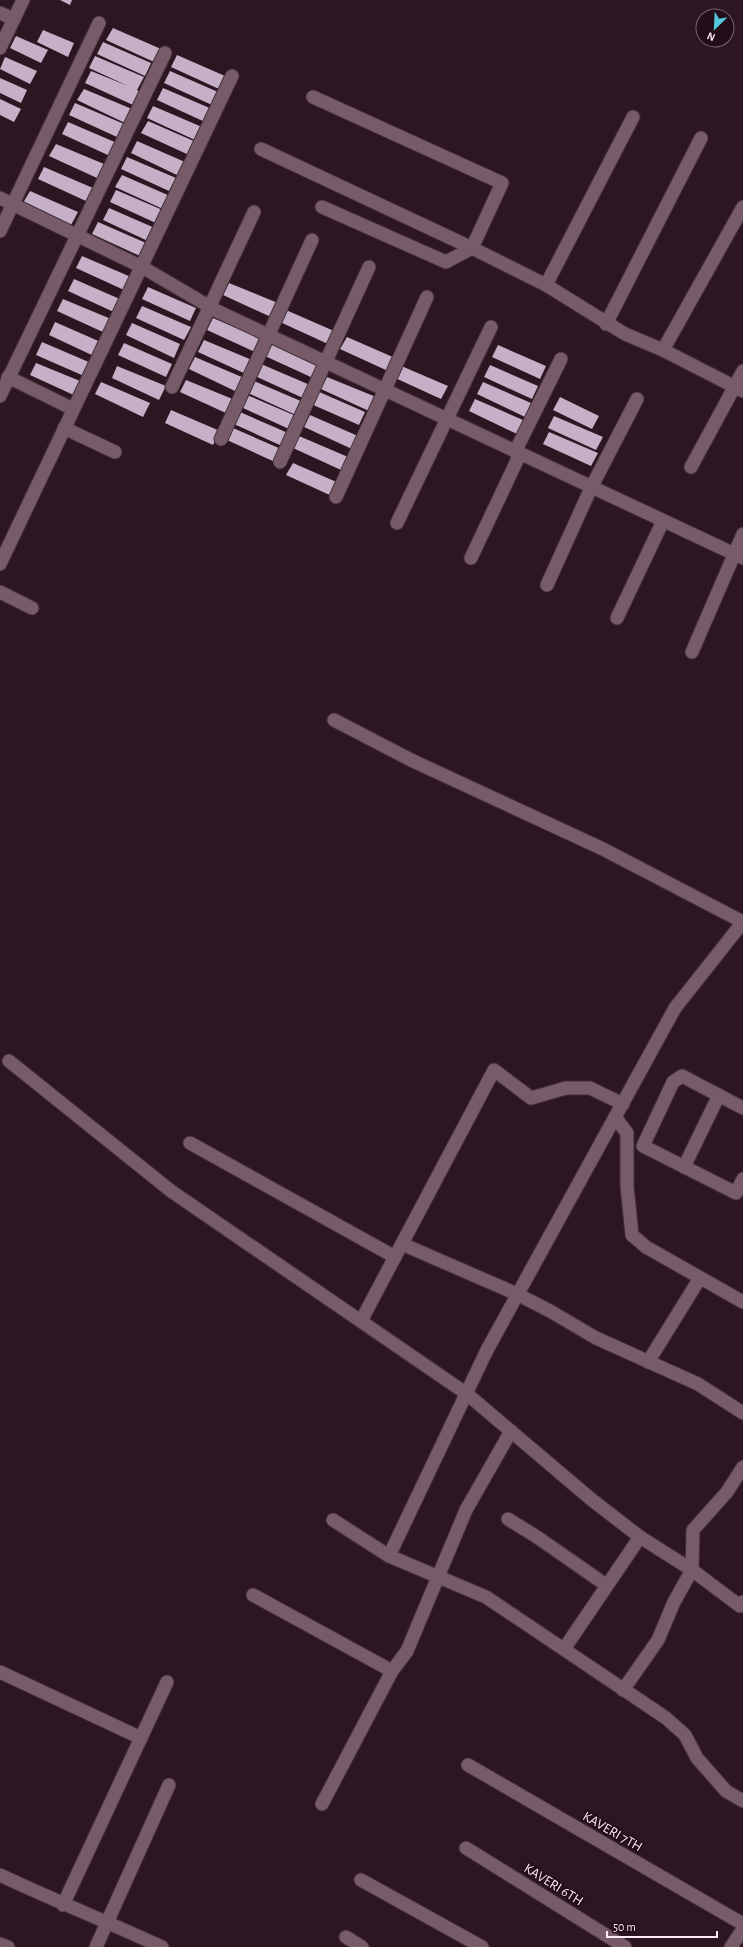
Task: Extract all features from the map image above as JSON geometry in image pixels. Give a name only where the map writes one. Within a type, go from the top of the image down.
[{"type":"street","points":[[0,48],[23,0]]},
{"type":"street","points":[[0,13],[14,19]]},
{"type":"street","points":[[0,231],[99,23]]},
{"type":"street","points":[[0,396],[8,377],[79,236],[164,53]]},
{"type":"street","points":[[0,564],[232,76]]},
{"type":"street","points":[[313,97],[502,183],[472,248],[446,262],[322,207]]},
{"type":"street","points":[[546,285],[633,117]]},
{"type":"street","points":[[606,324],[701,138]]},
{"type":"street","points":[[262,149],[472,248],[546,285],[606,324],[625,334],[663,350],[739,389]]},
{"type":"street","points":[[0,198],[142,267],[210,307],[738,556]]},
{"type":"street","points":[[663,350],[743,207]]},
{"type":"street","points":[[172,387],[254,212]]},
{"type":"street","points":[[221,439],[312,240]]},
{"type":"street","points":[[280,462],[369,267]]},
{"type":"street","points":[[336,497],[427,297]]},
{"type":"street","points":[[397,524],[491,327]]},
{"type":"street","points":[[471,558],[561,359]]},
{"type":"street","points":[[691,467],[739,389],[743,371]]},
{"type":"street","points":[[8,377],[73,409]]},
{"type":"street","points":[[547,585],[591,488],[638,399]]},
{"type":"street","points":[[64,428],[115,452]]},
{"type":"street","points":[[617,618],[663,521]]},
{"type":"street","points":[[692,652],[738,556],[743,534]]},
{"type":"street","points":[[0,592],[32,608]]},
{"type":"street","points":[[334,720],[418,763],[603,849],[743,922],[675,1008],[487,1350],[389,1556]]},
{"type":"street","points":[[9,1061],[171,1191],[467,1394],[592,1500],[640,1537],[692,1570],[740,1606],[743,1602]]},
{"type":"street","points":[[361,1321],[494,1070],[531,1098],[566,1088],[590,1088],[623,1104]]},
{"type":"street","points":[[743,1108],[682,1076],[674,1082],[643,1146],[736,1193],[743,1179]]},
{"type":"street","points":[[684,1167],[719,1095]]},
{"type":"street","points":[[615,1117],[626,1133],[627,1186],[632,1235],[646,1247],[743,1302]]},
{"type":"street","points":[[190,1143],[396,1257]]},
{"type":"street","points":[[402,1244],[517,1294],[550,1311],[596,1338],[698,1384],[743,1412]]},
{"type":"street","points":[[648,1362],[700,1278]]},
{"type":"street","points":[[322,1804],[392,1671],[407,1651],[466,1510],[511,1431]]},
{"type":"street","points":[[623,1690],[658,1640],[674,1602],[692,1570],[693,1530],[727,1492],[743,1467]]},
{"type":"street","points":[[508,1519],[536,1536],[606,1585]]},
{"type":"street","points":[[333,1520],[389,1556],[486,1597],[666,1718],[685,1735],[697,1758],[726,1791],[743,1801]]},
{"type":"street","points":[[564,1649],[640,1537]]},
{"type":"street","points":[[253,1595],[392,1671]]},
{"type":"street","points":[[0,1672],[141,1738]]},
{"type":"street","points":[[63,1905],[167,1682]]},
{"type":"street","name":"KAVERI 7TH","points":[[468,1765],[743,1924]]},
{"type":"street","points":[[96,1947],[169,1785]]},
{"type":"street","name":"KAVERI 6TH","points":[[466,1848],[625,1947]]},
{"type":"street","points":[[0,1875],[63,1905],[107,1922],[162,1947]]},
{"type":"street","points":[[360,1880],[482,1947]]},
{"type":"street","points":[[731,1947],[743,1929]]},
{"type":"street","points":[[346,1937],[362,1947]]},
{"type":"street","points":[[0,1944],[8,1947]]},
{"type":"building","points":[[60,0],[72,0],[70,5]]},
{"type":"building","points":[[113,28],[161,49],[154,62],[106,40]]},
{"type":"building","points":[[43,30],[74,43],[68,57],[37,42]]},
{"type":"building","points":[[16,36],[48,50],[41,63],[10,48]]},
{"type":"building","points":[[103,42],[151,63],[145,76],[97,54]]},
{"type":"building","points":[[177,55],[225,76],[219,89],[171,67]]},
{"type":"building","points":[[95,56],[144,77],[137,90],[140,92],[133,105],[85,83],[91,71],[128,86],[89,68]]},
{"type":"building","points":[[5,57],[37,71],[30,84],[0,69]]},
{"type":"building","points":[[170,71],[218,92],[212,105],[164,83]]},
{"type":"building","points":[[0,78],[27,90],[21,103],[0,93]]},
{"type":"building","points":[[163,88],[212,109],[205,122],[157,100]]},
{"type":"building","points":[[84,89],[132,109],[125,123],[77,100]]},
{"type":"building","points":[[0,99],[21,109],[14,122],[0,115]]},
{"type":"building","points":[[75,103],[124,124],[117,137],[69,115]]},
{"type":"building","points":[[153,106],[202,127],[195,140],[147,118]]},
{"type":"building","points":[[148,121],[196,142],[189,155],[141,133]]},
{"type":"building","points":[[68,122],[117,143],[110,156],[62,134]]},
{"type":"building","points":[[137,141],[185,162],[179,176],[131,153]]},
{"type":"building","points":[[56,144],[104,164],[97,178],[49,156]]},
{"type":"building","points":[[127,157],[176,178],[169,191],[121,169]]},
{"type":"building","points":[[44,167],[93,188],[86,201],[38,179]]},
{"type":"building","points":[[122,175],[170,196],[163,209],[115,187]]},
{"type":"building","points":[[116,190],[165,211],[158,224],[110,202]]},
{"type":"building","points":[[30,191],[78,212],[71,225],[23,203]]},
{"type":"building","points":[[109,208],[157,229],[150,242],[103,220]]},
{"type":"building","points":[[98,222],[146,243],[140,256],[92,234]]},
{"type":"building","points":[[82,256],[131,277],[124,290],[76,268]]},
{"type":"building","points":[[74,279],[122,300],[116,313],[68,291]]},
{"type":"building","points":[[229,283],[278,303],[271,317],[223,295]]},
{"type":"building","points":[[148,287],[196,308],[190,321],[142,299]]},
{"type":"building","points":[[63,299],[111,319],[105,333],[57,311]]},
{"type":"building","points":[[142,306],[191,327],[184,340],[136,318]]},
{"type":"building","points":[[286,310],[334,331],[328,344],[280,322]]},
{"type":"building","points":[[213,318],[262,339],[255,352],[207,330]]},
{"type":"building","points":[[55,322],[103,343],[96,357],[49,335]]},
{"type":"building","points":[[132,323],[180,344],[174,358],[126,335]]},
{"type":"building","points":[[347,337],[395,358],[388,371],[340,349]]},
{"type":"building","points":[[204,340],[252,360],[246,374],[198,352]]},
{"type":"building","points":[[42,342],[91,363],[84,376],[36,355]]},
{"type":"building","points":[[124,343],[172,364],[166,377],[118,355]]},
{"type":"building","points":[[271,344],[319,365],[313,378],[265,356]]},
{"type":"building","points":[[498,345],[546,366],[540,379],[492,357]]},
{"type":"building","points":[[195,357],[244,378],[237,392],[189,369]]},
{"type":"building","points":[[36,363],[85,383],[78,397],[30,375]]},
{"type":"building","points":[[261,364],[310,385],[303,398],[255,376]]},
{"type":"building","points":[[399,365],[448,386],[441,399],[393,377]]},
{"type":"building","points":[[490,365],[538,386],[532,399],[484,377]]},
{"type":"building","points":[[117,366],[166,386],[159,400],[112,378]]},
{"type":"building","points":[[327,377],[376,397],[369,411],[321,389]]},
{"type":"building","points":[[186,380],[235,400],[228,414],[180,392]]},
{"type":"building","points":[[254,381],[303,402],[296,415],[248,393]]},
{"type":"building","points":[[101,382],[150,403],[143,417],[95,394]]},
{"type":"building","points":[[483,382],[531,403],[525,417],[477,394]]},
{"type":"building","points":[[317,391],[365,412],[359,425],[311,404]]},
{"type":"building","points":[[247,395],[296,416],[289,429],[241,407]]},
{"type":"building","points":[[560,397],[599,416],[592,429],[553,410]]},
{"type":"building","points":[[475,399],[523,420],[517,434],[469,411]]},
{"type":"building","points":[[171,410],[220,431],[213,445],[165,423]]},
{"type":"building","points":[[240,412],[288,433],[282,446],[234,424]]},
{"type":"building","points":[[310,415],[358,436],[352,449],[304,427]]},
{"type":"building","points":[[554,416],[603,437],[596,450],[548,428]]},
{"type":"building","points":[[233,428],[281,449],[275,462],[227,440]]},
{"type":"building","points":[[549,432],[598,453],[591,466],[543,444]]},
{"type":"building","points":[[299,436],[348,457],[341,470],[293,448]]},
{"type":"building","points":[[293,463],[341,484],[334,497],[286,475]]}]
